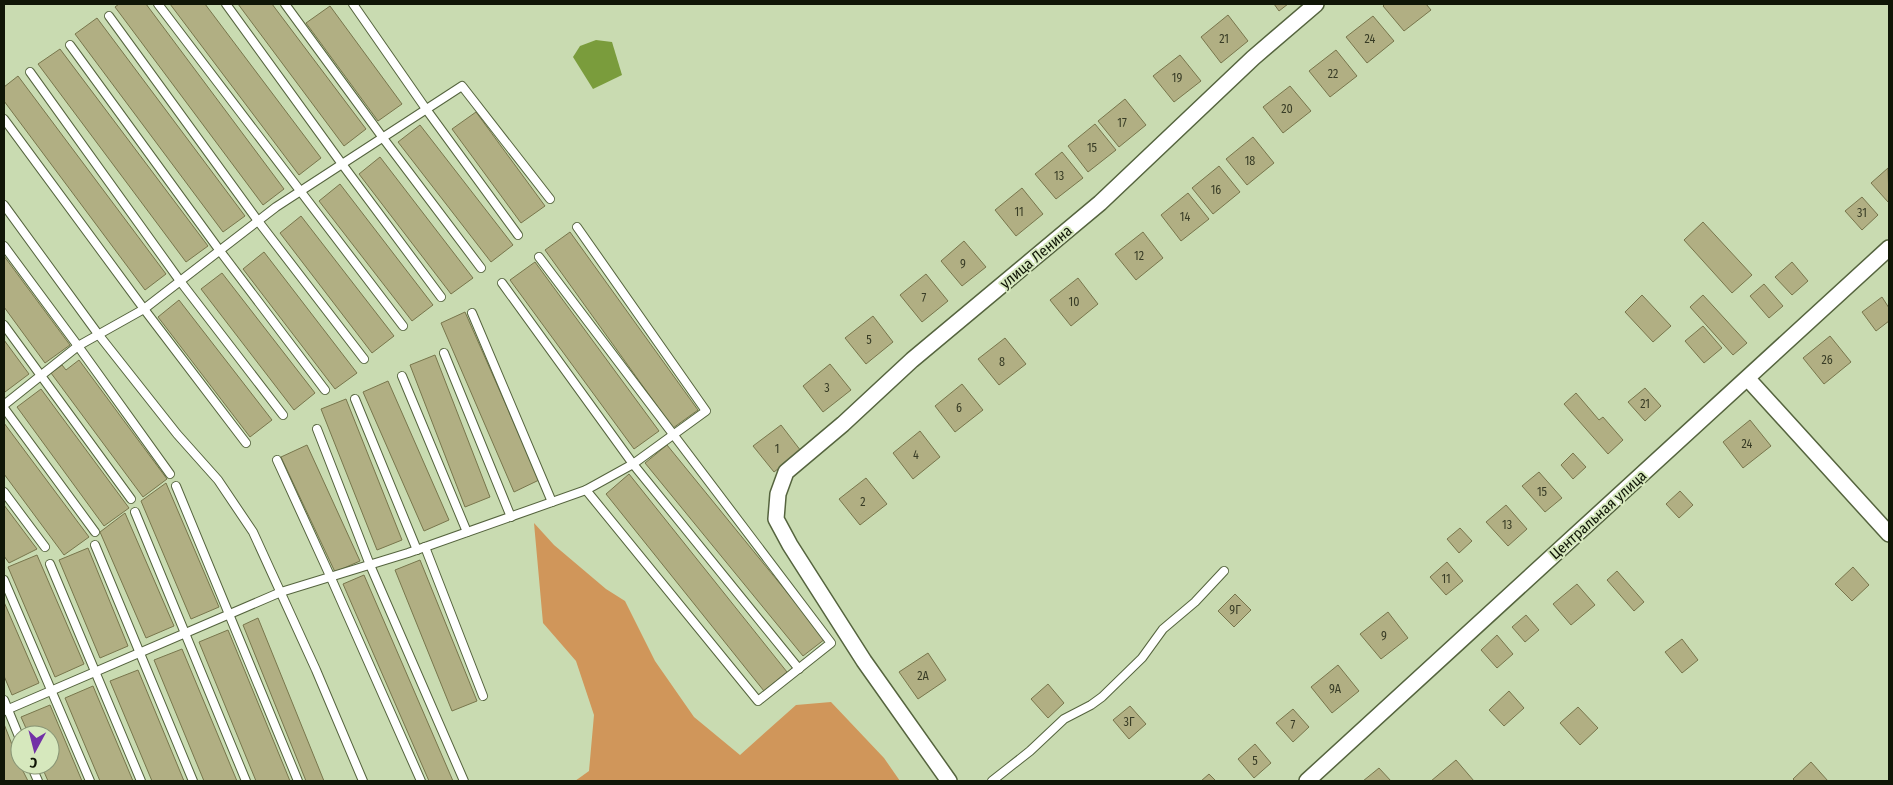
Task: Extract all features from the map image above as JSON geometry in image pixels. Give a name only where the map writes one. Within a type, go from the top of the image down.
[{"type":"street","name":"улица Ленина","points":[[949,781],[864,661],[790,545],[776,519],[778,494],[786,472],[844,424],[912,360],[1100,203],[1253,58],[1316,4]]},
{"type":"street","name":"Центральная улица","points":[[1307,781],[1889,248]]},
{"type":"street","points":[[1748,379],[1889,534]]},
{"type":"lane","points":[[158,4],[403,326]]},
{"type":"lane","points":[[226,4],[342,164],[442,297]]},
{"type":"lane","points":[[285,4],[481,268]]},
{"type":"lane","points":[[353,4],[426,109],[518,235]]},
{"type":"lane","points":[[109,16],[258,221],[364,360]]},
{"type":"lane","points":[[70,45],[220,251],[325,390]]},
{"type":"lane","points":[[30,72],[180,281],[283,415]]},
{"type":"lane","points":[[96,532],[4,406],[40,374],[78,346],[144,309],[258,221],[462,86],[550,199]]},
{"type":"lane","points":[[4,119],[144,309],[246,443]]},
{"type":"lane","points":[[4,205],[98,334],[177,434],[218,480],[253,532],[316,670],[363,781]]},
{"type":"lane","points":[[6,710],[281,592],[331,578],[421,548],[586,490],[634,464],[706,411],[577,228]]},
{"type":"lane","points":[[4,246],[170,474]]},
{"type":"lane","points":[[539,257],[831,643],[758,701],[586,490]]},
{"type":"lane","points":[[502,283],[634,464],[799,669]]},
{"type":"lane","points":[[472,313],[552,502]]},
{"type":"lane","points":[[4,325],[131,500]]},
{"type":"lane","points":[[444,353],[511,517]]},
{"type":"lane","points":[[402,376],[467,532]]},
{"type":"lane","points":[[355,399],[421,548],[483,696]]},
{"type":"lane","points":[[317,429],[370,565],[464,781]]},
{"type":"lane","points":[[277,460],[421,781]]},
{"type":"lane","points":[[176,486],[298,781]]},
{"type":"lane","points":[[4,492],[45,547]]},
{"type":"lane","points":[[135,512],[246,781]]},
{"type":"lane","points":[[95,545],[193,781]]},
{"type":"lane","points":[[50,564],[141,781]]},
{"type":"lane","points":[[992,781],[1030,751],[1064,719],[1102,697],[1142,658],[1163,629],[1195,602],[1224,571]]},
{"type":"lane","points":[[4,580],[90,781]]},
{"type":"lane","points":[[4,700],[6,710],[13,725]]},
{"type":"shaded area","points":[[596,40],[612,42],[622,75],[593,89],[573,57],[580,46]]},
{"type":"shaded area","points":[[534,523],[554,545],[606,589],[625,601],[655,661],[694,717],[740,755],[796,705],[831,702],[884,758],[900,781],[575,781],[589,771],[594,715],[576,661],[543,623]]},
{"type":"building","points":[[119,4],[146,4],[284,189],[263,205],[115,7]]},
{"type":"building","points":[[170,4],[205,4],[321,158],[299,175]]},
{"type":"building","points":[[238,4],[272,4],[366,129],[344,146]]},
{"type":"building","points":[[1274,4],[1288,4],[1279,11]]},
{"type":"building","points":[[1385,4],[1426,4],[1431,10],[1404,31],[1383,6]]},
{"type":"building","points":[[330,6],[402,104],[378,121],[306,23]]},
{"type":"building","points":[[1228,15],[1248,41],[1221,63],[1201,37]]},
{"type":"building","points":[[1373,16],[1394,41],[1367,63],[1346,37]]},
{"type":"building","points":[[97,18],[245,216],[223,232],[75,34]]},
{"type":"building","points":[[60,49],[208,246],[186,262],[38,64]]},
{"type":"building","points":[[1336,50],[1357,76],[1330,97],[1309,71]]},
{"type":"building","points":[[1180,55],[1201,81],[1174,102],[1153,76]]},
{"type":"building","points":[[18,76],[166,274],[145,290],[4,101],[4,87]]},
{"type":"building","points":[[1290,86],[1311,111],[1283,133],[1263,107]]},
{"type":"building","points":[[1125,99],[1146,125],[1119,147],[1098,121]]},
{"type":"building","points":[[476,112],[545,206],[521,223],[452,129]]},
{"type":"building","points":[[1095,124],[1116,150],[1088,172],[1068,146]]},
{"type":"building","points":[[420,125],[513,245],[491,262],[398,142]]},
{"type":"building","points":[[1253,137],[1274,163],[1247,185],[1226,159]]},
{"type":"building","points":[[1062,152],[1083,178],[1056,199],[1035,174]]},
{"type":"building","points":[[380,157],[473,278],[451,294],[359,174]]},
{"type":"building","points":[[1219,166],[1240,192],[1213,214],[1192,188]]},
{"type":"building","points":[[1888,168],[1889,200],[1888,202],[1871,183]]},
{"type":"building","points":[[340,184],[433,305],[412,321],[319,201]]},
{"type":"building","points":[[1022,188],[1043,214],[1016,236],[995,210]]},
{"type":"building","points":[[1188,193],[1209,219],[1181,241],[1161,215]]},
{"type":"building","points":[[1862,197],[1878,215],[1862,230],[1845,211]]},
{"type":"building","points":[[301,216],[394,336],[372,353],[280,233]]},
{"type":"building","points":[[1703,222],[1752,275],[1732,293],[1684,240]]},
{"type":"building","points":[[570,232],[698,410],[673,428],[545,250]]},
{"type":"building","points":[[1143,232],[1163,258],[1136,280],[1115,254]]},
{"type":"building","points":[[964,241],[986,267],[962,286],[941,261]]},
{"type":"building","points":[[264,252],[357,373],[335,389],[243,269]]},
{"type":"building","points":[[4,256],[70,345],[45,363],[4,307]]},
{"type":"building","points":[[535,262],[659,431],[634,449],[510,280]]},
{"type":"building","points":[[1792,262],[1808,281],[1792,295],[1775,277]]},
{"type":"building","points":[[222,273],[315,393],[294,410],[201,289]]},
{"type":"building","points":[[926,274],[948,301],[922,322],[900,295]]},
{"type":"building","points":[[1078,278],[1098,304],[1071,326],[1050,300]]},
{"type":"building","points":[[1764,284],[1783,306],[1769,318],[1750,296]]},
{"type":"building","points":[[1642,295],[1671,326],[1653,342],[1625,312]]},
{"type":"building","points":[[1703,295],[1747,343],[1733,355],[1690,307]]},
{"type":"building","points":[[1882,297],[1889,308],[1889,321],[1876,331],[1862,312]]},
{"type":"building","points":[[179,300],[272,420],[250,437],[158,317]]},
{"type":"building","points":[[465,312],[539,480],[514,492],[441,323]]},
{"type":"building","points":[[873,316],[893,342],[866,364],[845,338]]},
{"type":"building","points":[[1703,326],[1722,348],[1704,363],[1685,341]]},
{"type":"building","points":[[1830,336],[1851,362],[1824,384],[1803,358]]},
{"type":"building","points":[[1005,338],[1026,364],[999,385],[978,359]]},
{"type":"building","points":[[4,340],[29,374],[5,392],[4,390]]},
{"type":"building","points":[[435,355],[490,497],[465,507],[410,365]]},
{"type":"building","points":[[79,360],[167,479],[143,497],[51,373],[62,365],[66,370]]},
{"type":"building","points":[[830,364],[851,390],[823,412],[803,386]]},
{"type":"building","points":[[388,381],[449,520],[424,531],[363,392]]},
{"type":"building","points":[[962,384],[983,410],[955,432],[935,406]]},
{"type":"building","points":[[1645,388],[1661,406],[1645,421],[1628,402]]},
{"type":"building","points":[[41,389],[129,508],[104,526],[17,407]]},
{"type":"building","points":[[1576,393],[1599,420],[1603,417],[1623,440],[1608,454],[1564,404]]},
{"type":"building","points":[[346,399],[402,540],[377,550],[321,409]]},
{"type":"building","points":[[1750,420],[1771,446],[1743,468],[1723,442]]},
{"type":"building","points":[[4,423],[89,537],[64,555],[4,474]]},
{"type":"building","points":[[781,425],[801,451],[774,472],[753,446]]},
{"type":"building","points":[[920,431],[940,457],[913,479],[893,453]]},
{"type":"building","points":[[307,445],[360,561],[335,572],[281,457]]},
{"type":"building","points":[[667,445],[825,639],[803,656],[645,463]]},
{"type":"building","points":[[1573,453],[1586,467],[1573,479],[1561,465]]},
{"type":"building","points":[[1539,472],[1562,498],[1545,512],[1522,486]]},
{"type":"building","points":[[629,474],[787,672],[764,691],[606,494]]},
{"type":"building","points":[[866,478],[887,504],[860,525],[839,499]]},
{"type":"building","points":[[166,483],[219,607],[191,619],[141,501]]},
{"type":"building","points":[[1680,491],[1693,505],[1679,518],[1666,504]]},
{"type":"building","points":[[4,505],[37,549],[9,563],[4,556]]},
{"type":"building","points":[[1506,505],[1527,529],[1508,546],[1486,522]]},
{"type":"building","points":[[125,513],[174,626],[146,638],[100,532]]},
{"type":"building","points":[[1460,528],[1472,541],[1459,553],[1447,539]]},
{"type":"building","points":[[88,548],[128,646],[100,658],[59,560]]},
{"type":"building","points":[[37,555],[84,664],[55,677],[8,567]]},
{"type":"building","points":[[420,560],[477,701],[452,711],[395,570]]},
{"type":"building","points":[[1447,562],[1463,581],[1446,595],[1430,577]]},
{"type":"building","points":[[1853,567],[1869,585],[1852,601],[1835,584]]},
{"type":"building","points":[[1617,571],[1644,602],[1634,611],[1607,580]]},
{"type":"building","points":[[364,575],[453,781],[429,781],[343,584]]},
{"type":"building","points":[[1577,584],[1595,605],[1571,625],[1553,604]]},
{"type":"building","points":[[1235,594],[1251,610],[1234,627],[1218,611]]},
{"type":"building","points":[[4,602],[39,683],[12,695],[4,676]]},
{"type":"building","points":[[1388,612],[1408,638],[1381,659],[1360,634]]},
{"type":"building","points":[[1526,615],[1539,630],[1525,642],[1512,627]]},
{"type":"building","points":[[258,618],[324,781],[306,781],[243,625]]},
{"type":"building","points":[[228,630],[290,781],[256,781],[199,642]]},
{"type":"building","points":[[1497,635],[1513,654],[1497,668],[1481,650]]},
{"type":"building","points":[[1682,639],[1698,660],[1682,673],[1665,652]]},
{"type":"building","points":[[182,649],[237,781],[204,781],[154,660]]},
{"type":"building","points":[[928,653],[946,680],[918,699],[899,672]]},
{"type":"building","points":[[1338,665],[1359,691],[1332,713],[1311,687]]},
{"type":"building","points":[[138,670],[184,781],[152,781],[110,681]]},
{"type":"building","points":[[1048,684],[1064,703],[1048,718],[1031,699]]},
{"type":"building","points":[[93,686],[133,781],[100,781],[65,698]]},
{"type":"building","points":[[1509,691],[1524,708],[1504,726],[1489,710]]},
{"type":"building","points":[[50,705],[58,725],[25,725],[21,717]]},
{"type":"building","points":[[1130,706],[1146,724],[1129,739],[1113,720]]},
{"type":"building","points":[[1578,707],[1598,728],[1580,745],[1560,723]]},
{"type":"building","points":[[1293,709],[1309,727],[1293,742],[1276,723]]},
{"type":"building","points":[[4,724],[10,739],[10,775],[25,775],[28,781],[4,781]]},
{"type":"building","points":[[60,729],[82,781],[48,781],[45,775],[60,775]]},
{"type":"building","points":[[1255,744],[1271,763],[1254,778],[1238,759]]},
{"type":"building","points":[[1456,760],[1474,781],[1431,781]]},
{"type":"building","points":[[1811,762],[1828,781],[1795,781],[1793,779]]},
{"type":"building","points":[[1379,768],[1391,781],[1363,781]]},
{"type":"building","points":[[1209,774],[1216,781],[1201,781]]}]
